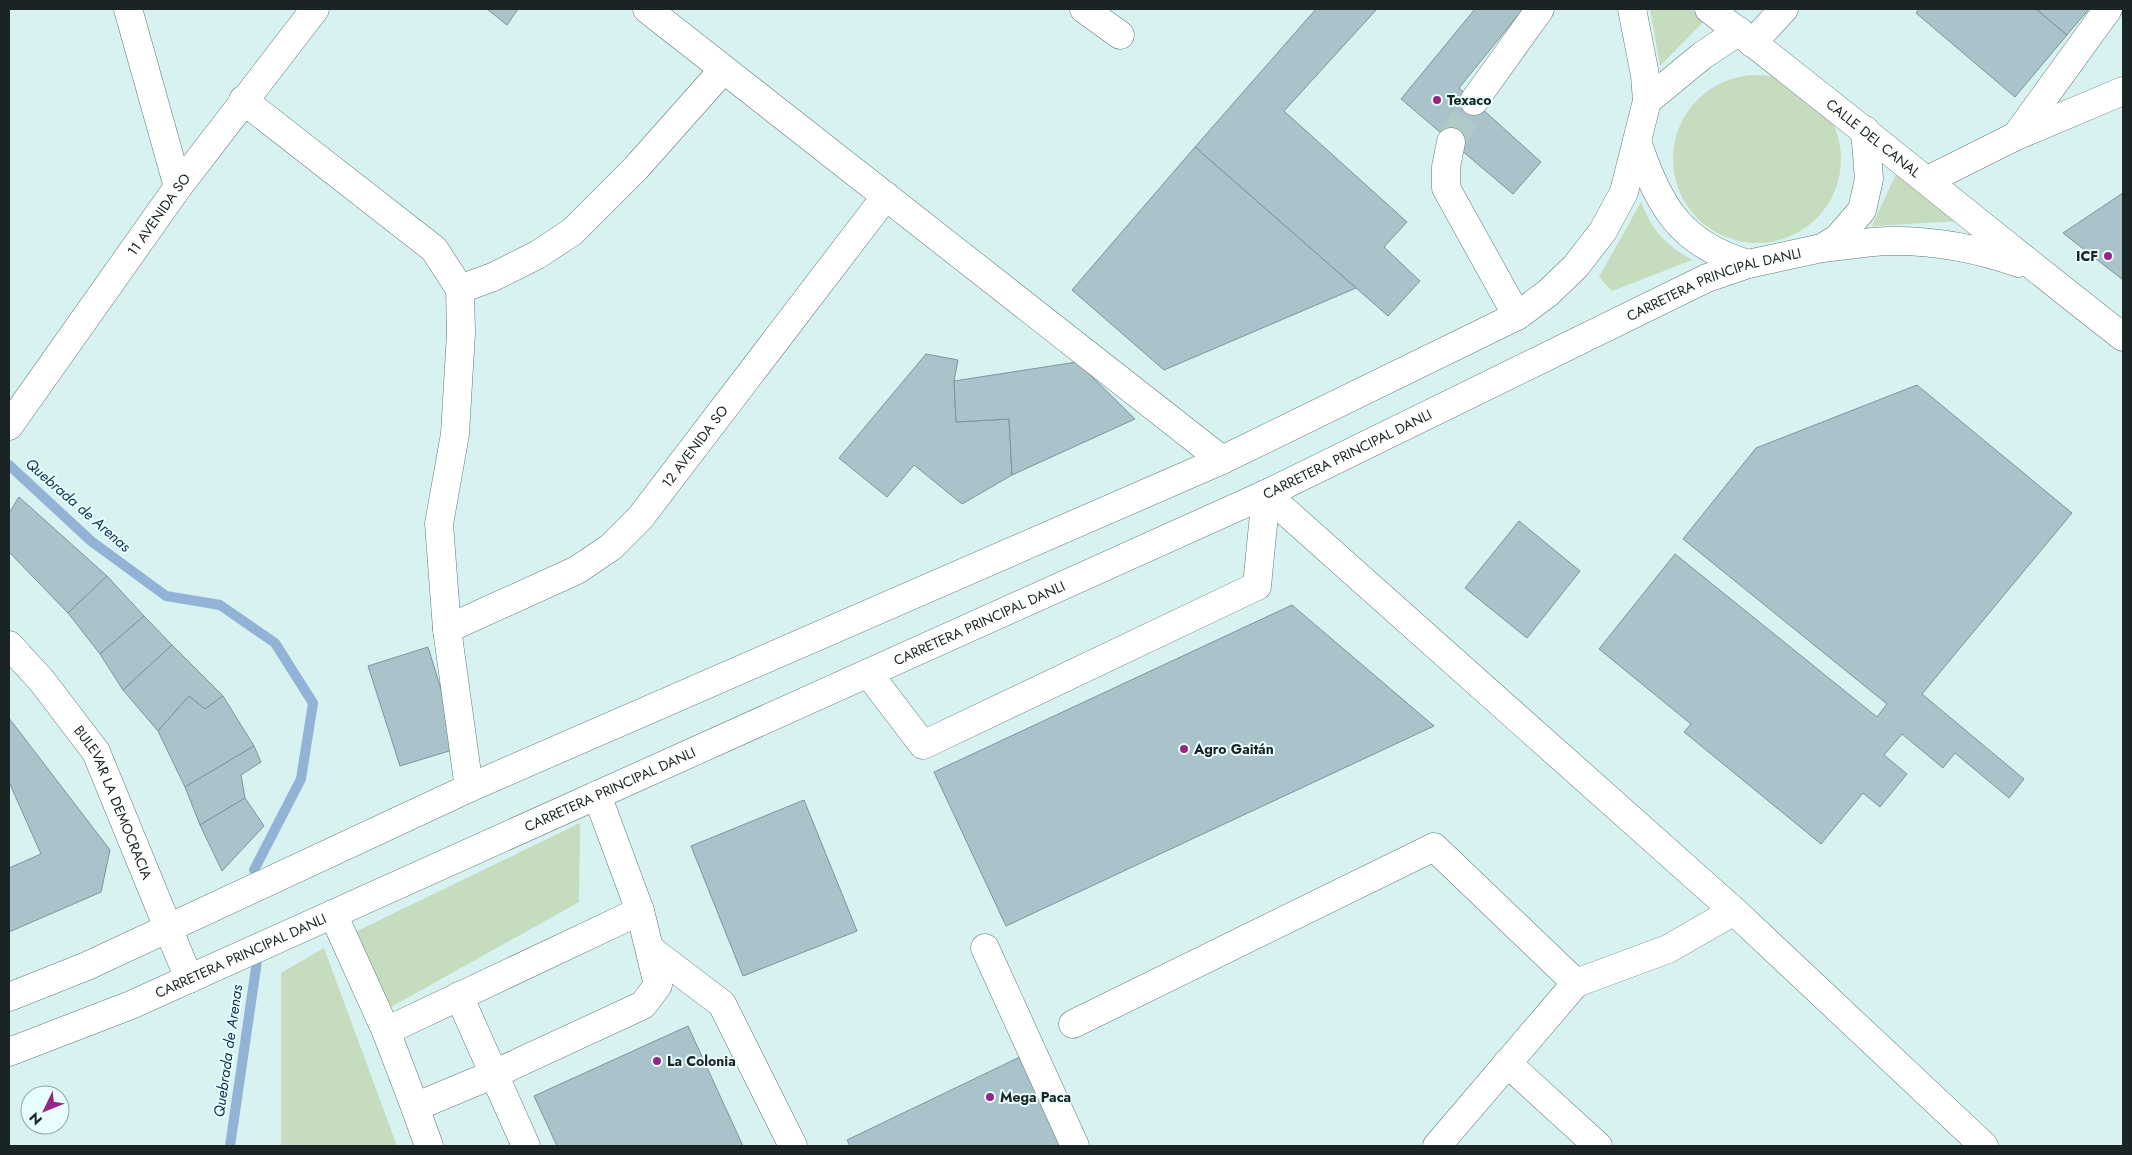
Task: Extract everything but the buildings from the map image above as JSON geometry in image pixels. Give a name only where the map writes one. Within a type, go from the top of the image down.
[{"type":"main road","points":[[128,9],[178,187]]},
{"type":"main road","name":"11 AVENIDA SO","points":[[9,426],[178,187],[243,100],[315,9]]},
{"type":"main road","points":[[647,9],[1222,460]]},
{"type":"main road","points":[[1084,9],[1120,35]]},
{"type":"main road","points":[[1474,102],[1540,9]]},
{"type":"main road","points":[[9,997],[87,966],[469,788],[1222,460],[1517,316],[1548,293],[1576,266],[1603,231],[1624,192],[1646,101],[1645,75],[1632,9]]},
{"type":"main road","name":"CALLE DEL CANAL","points":[[1709,9],[1865,130],[2035,269],[2123,337]]},
{"type":"main road","points":[[1646,101],[1696,61],[1745,37],[1784,9]]},
{"type":"main road","points":[[2016,136],[2108,9]]},
{"type":"main road","points":[[460,289],[493,277],[537,255],[572,232],[636,168],[723,70]]},
{"type":"main road","points":[[1928,180],[2016,136],[2123,91]]},
{"type":"main road","points":[[243,100],[434,249],[460,289],[461,333],[455,434],[439,524],[447,629],[469,788]]},
{"type":"main road","name":"CARRETERA PRINCIPAL DANLI","points":[[9,1052],[131,1005],[1266,494],[1707,278],[1748,264],[1822,248],[1838,238],[1862,210],[1869,179],[1865,130]]},
{"type":"main road","points":[[1637,141],[1650,179],[1674,220],[1701,245],[1748,264]]},
{"type":"main road","points":[[1451,142],[1446,167],[1446,188],[1517,316]]},
{"type":"main road","name":"12 AVENIDA SO","points":[[447,629],[577,570],[611,547],[640,518],[886,196]]},
{"type":"main road","points":[[1822,248],[1886,241],[1937,242],[1987,252],[2035,269]]},
{"type":"main road","points":[[868,673],[922,745],[1257,586],[1266,494]]},
{"type":"main road","points":[[1266,494],[1734,911],[1984,1146]]},
{"type":"main road","name":"BULEVAR LA DEMOCRACIA","points":[[9,645],[42,681],[96,752],[189,979]]},
{"type":"main road","points":[[415,1107],[494,1074],[643,1005],[658,985],[640,911],[597,795]]},
{"type":"main road","points":[[1073,1024],[1434,847],[1576,983]]},
{"type":"main road","points":[[386,1031],[640,911]]},
{"type":"main road","points":[[1437,1146],[1576,983],[1668,949],[1734,911]]},
{"type":"main road","points":[[333,914],[386,1031],[429,1146]]},
{"type":"main road","points":[[985,948],[1075,1146]]},
{"type":"main road","points":[[651,950],[722,1004],[793,1146]]},
{"type":"main road","points":[[459,996],[526,1146]]},
{"type":"main road","points":[[1507,1063],[1598,1146]]},
{"type":"green space","points":[[1650,9],[1690,9],[1705,20],[1660,66]]},
{"type":"green space","points":[[1757,75],[1781,79],[1796,85],[1810,94],[1822,106],[1831,120],[1837,135],[1841,159],[1837,183],[1831,198],[1822,212],[1810,224],[1796,233],[1781,239],[1757,243],[1733,239],[1718,233],[1704,224],[1692,212],[1683,198],[1677,183],[1673,159],[1677,135],[1683,120],[1692,106],[1704,94],[1718,85],[1733,79]]},
{"type":"green space","points":[[1897,172],[1961,221],[1872,226]]},
{"type":"green space","points":[[1641,202],[1650,222],[1660,236],[1692,260],[1612,291],[1599,277]]},
{"type":"green space","points":[[580,823],[579,902],[384,1011],[355,932]]},
{"type":"green space","points":[[324,948],[397,1146],[281,1146],[281,973]]},
{"type":"waterway","name":"Quebrada de Arenas","points":[[9,465],[91,541],[166,596],[220,605],[275,643],[313,703],[301,779],[254,870]]},
{"type":"waterway","name":"Quebrada de Arenas","points":[[230,1146],[257,961]]},
{"type":"tunnel","points":[[1451,142],[1474,101]]},
{"type":"place","name":"Texaco","points":[[1437,100]]},
{"type":"place","name":"ICF","points":[[2108,256]]},
{"type":"place","name":"Agro Gaitán","points":[[1184,749]]},
{"type":"place","name":"La Colonia","points":[[657,1061]]},
{"type":"place","name":"Mega Paca","points":[[990,1097]]}]
